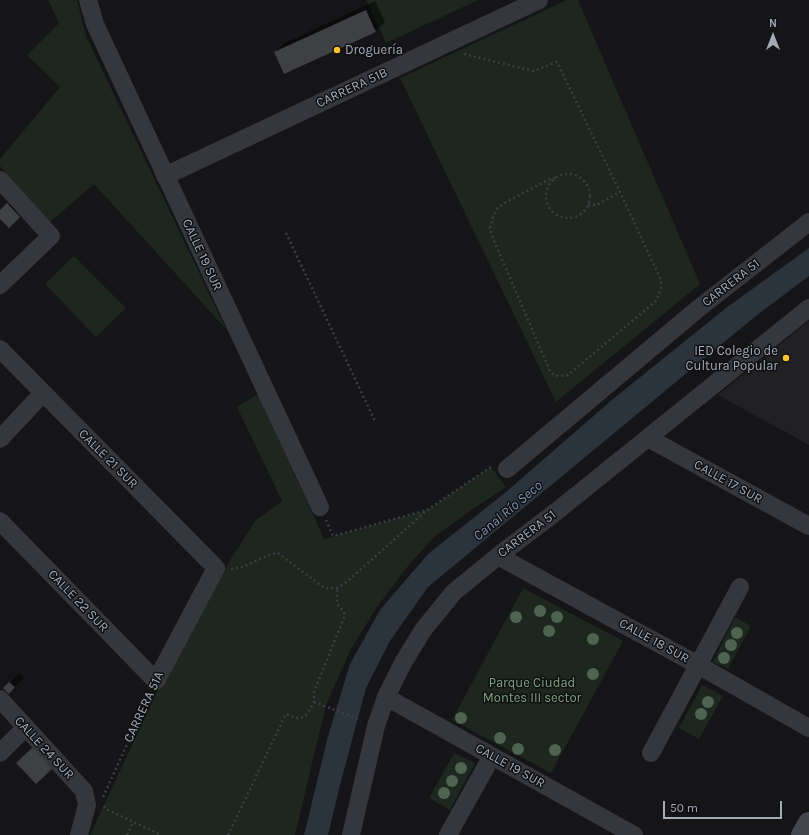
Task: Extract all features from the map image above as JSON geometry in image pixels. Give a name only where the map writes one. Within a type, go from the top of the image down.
[{"type":"main road","points":[[802,835],[809,823]]},
{"type":"street","name":"CALLE 19 SUR","points":[[88,0],[95,24],[320,508]]},
{"type":"street","name":"CARRERA 51B","points":[[165,176],[539,0]]},
{"type":"street","points":[[0,180],[51,236],[0,285]]},
{"type":"street","name":"CARRERA 51","points":[[507,469],[699,308],[809,222]]},
{"type":"street","name":"CARRERA 51","points":[[351,835],[376,726],[386,697],[407,656],[423,630],[454,592],[809,308]]},
{"type":"street","name":"CALLE 21 SUR","points":[[0,349],[216,568]]},
{"type":"street","points":[[0,439],[43,393]]},
{"type":"street","name":"CALLE 17 SUR","points":[[648,438],[809,526]]},
{"type":"street","name":"CALLE 22 SUR","points":[[0,521],[156,681]]},
{"type":"street","name":"CALLE 18 SUR","points":[[498,556],[698,665],[809,728]]},
{"type":"street","name":"CARRERA 51A","points":[[156,681],[216,568]]},
{"type":"street","points":[[651,753],[740,587]]},
{"type":"street","name":"CALLE 19 SUR","points":[[386,697],[634,835]]},
{"type":"street","name":"CALLE 24 SUR","points":[[0,699],[84,791],[94,799]]},
{"type":"street","points":[[0,753],[26,727]]},
{"type":"street","points":[[448,835],[492,756]]},
{"type":"street","points":[[79,835],[86,811],[94,799]]},
{"type":"path","points":[[438,47],[533,71],[557,62],[661,280],[662,289],[653,304],[568,375],[559,376],[554,375],[550,371],[492,236],[490,228],[494,214],[498,208],[506,202],[548,180],[566,174],[572,174],[582,180],[586,184],[590,194],[588,205],[580,214],[570,218],[558,216],[547,204],[546,192],[555,178]]},
{"type":"path","points":[[588,205],[597,205],[620,192]]},
{"type":"path","points":[[286,233],[375,421]]},
{"type":"path","points":[[216,568],[238,569],[272,554],[278,553],[325,588],[337,588],[348,581],[427,510],[491,467],[498,475],[507,469]]},
{"type":"path","points":[[320,508],[334,536],[427,510]]},
{"type":"path","points":[[228,835],[286,714],[297,718],[304,717],[314,702],[314,692],[344,618],[344,613],[337,604],[337,588]]},
{"type":"path","name":"CARRERA 51A","points":[[94,799],[156,681]]},
{"type":"path","points":[[314,702],[360,720]]},
{"type":"path","points":[[94,799],[106,809],[160,835]]},
{"type":"path","points":[[127,835],[132,822]]},
{"type":"shaded area","name":"IED Colegio de Cultura Popular","points":[[809,321],[809,445],[718,395]]},
{"type":"green space","points":[[48,0],[77,0],[86,36],[226,329],[94,184],[49,223],[0,166],[0,159],[60,87],[27,55],[59,23]]},
{"type":"green space","points":[[366,0],[478,0],[386,43]]},
{"type":"green space","points":[[567,0],[578,0],[700,284],[556,402],[400,78]]},
{"type":"green space","points":[[74,256],[126,308],[96,337],[45,284]]},
{"type":"green space","points":[[258,394],[324,539],[427,510],[491,467],[506,487],[434,537],[408,566],[377,607],[351,649],[326,705],[295,835],[90,835],[162,681],[232,557],[256,520],[282,501],[237,407]]},
{"type":"green space","name":"Parque Ciudad Montes III sector","points":[[523,588],[623,641],[551,773],[452,720]]},
{"type":"green space","points":[[735,617],[751,626],[728,669],[713,662]]},
{"type":"green space","points":[[702,685],[723,696],[699,739],[679,728]]},
{"type":"green space","points":[[454,753],[475,763],[450,810],[429,798]]},
{"type":"water","name":"Canal Río Seco","points":[[809,248],[809,276],[757,315],[428,587],[390,641],[366,688],[328,835],[304,835],[328,736],[350,664],[380,610],[428,554],[506,492],[613,399],[726,308]]},
{"type":"building","points":[[366,10],[376,32],[284,74],[274,52]]},
{"type":"building","points":[[7,203],[20,217],[9,228],[0,219],[0,210]]},
{"type":"building","points":[[9,682],[15,687],[9,694],[3,688]]},
{"type":"building","points":[[33,747],[53,768],[36,784],[16,763]]},
{"type":"place","name":"Droguería","points":[[337,50]]},
{"type":"place","name":"IED Colegio de Cultura Popular","points":[[786,358]]}]
